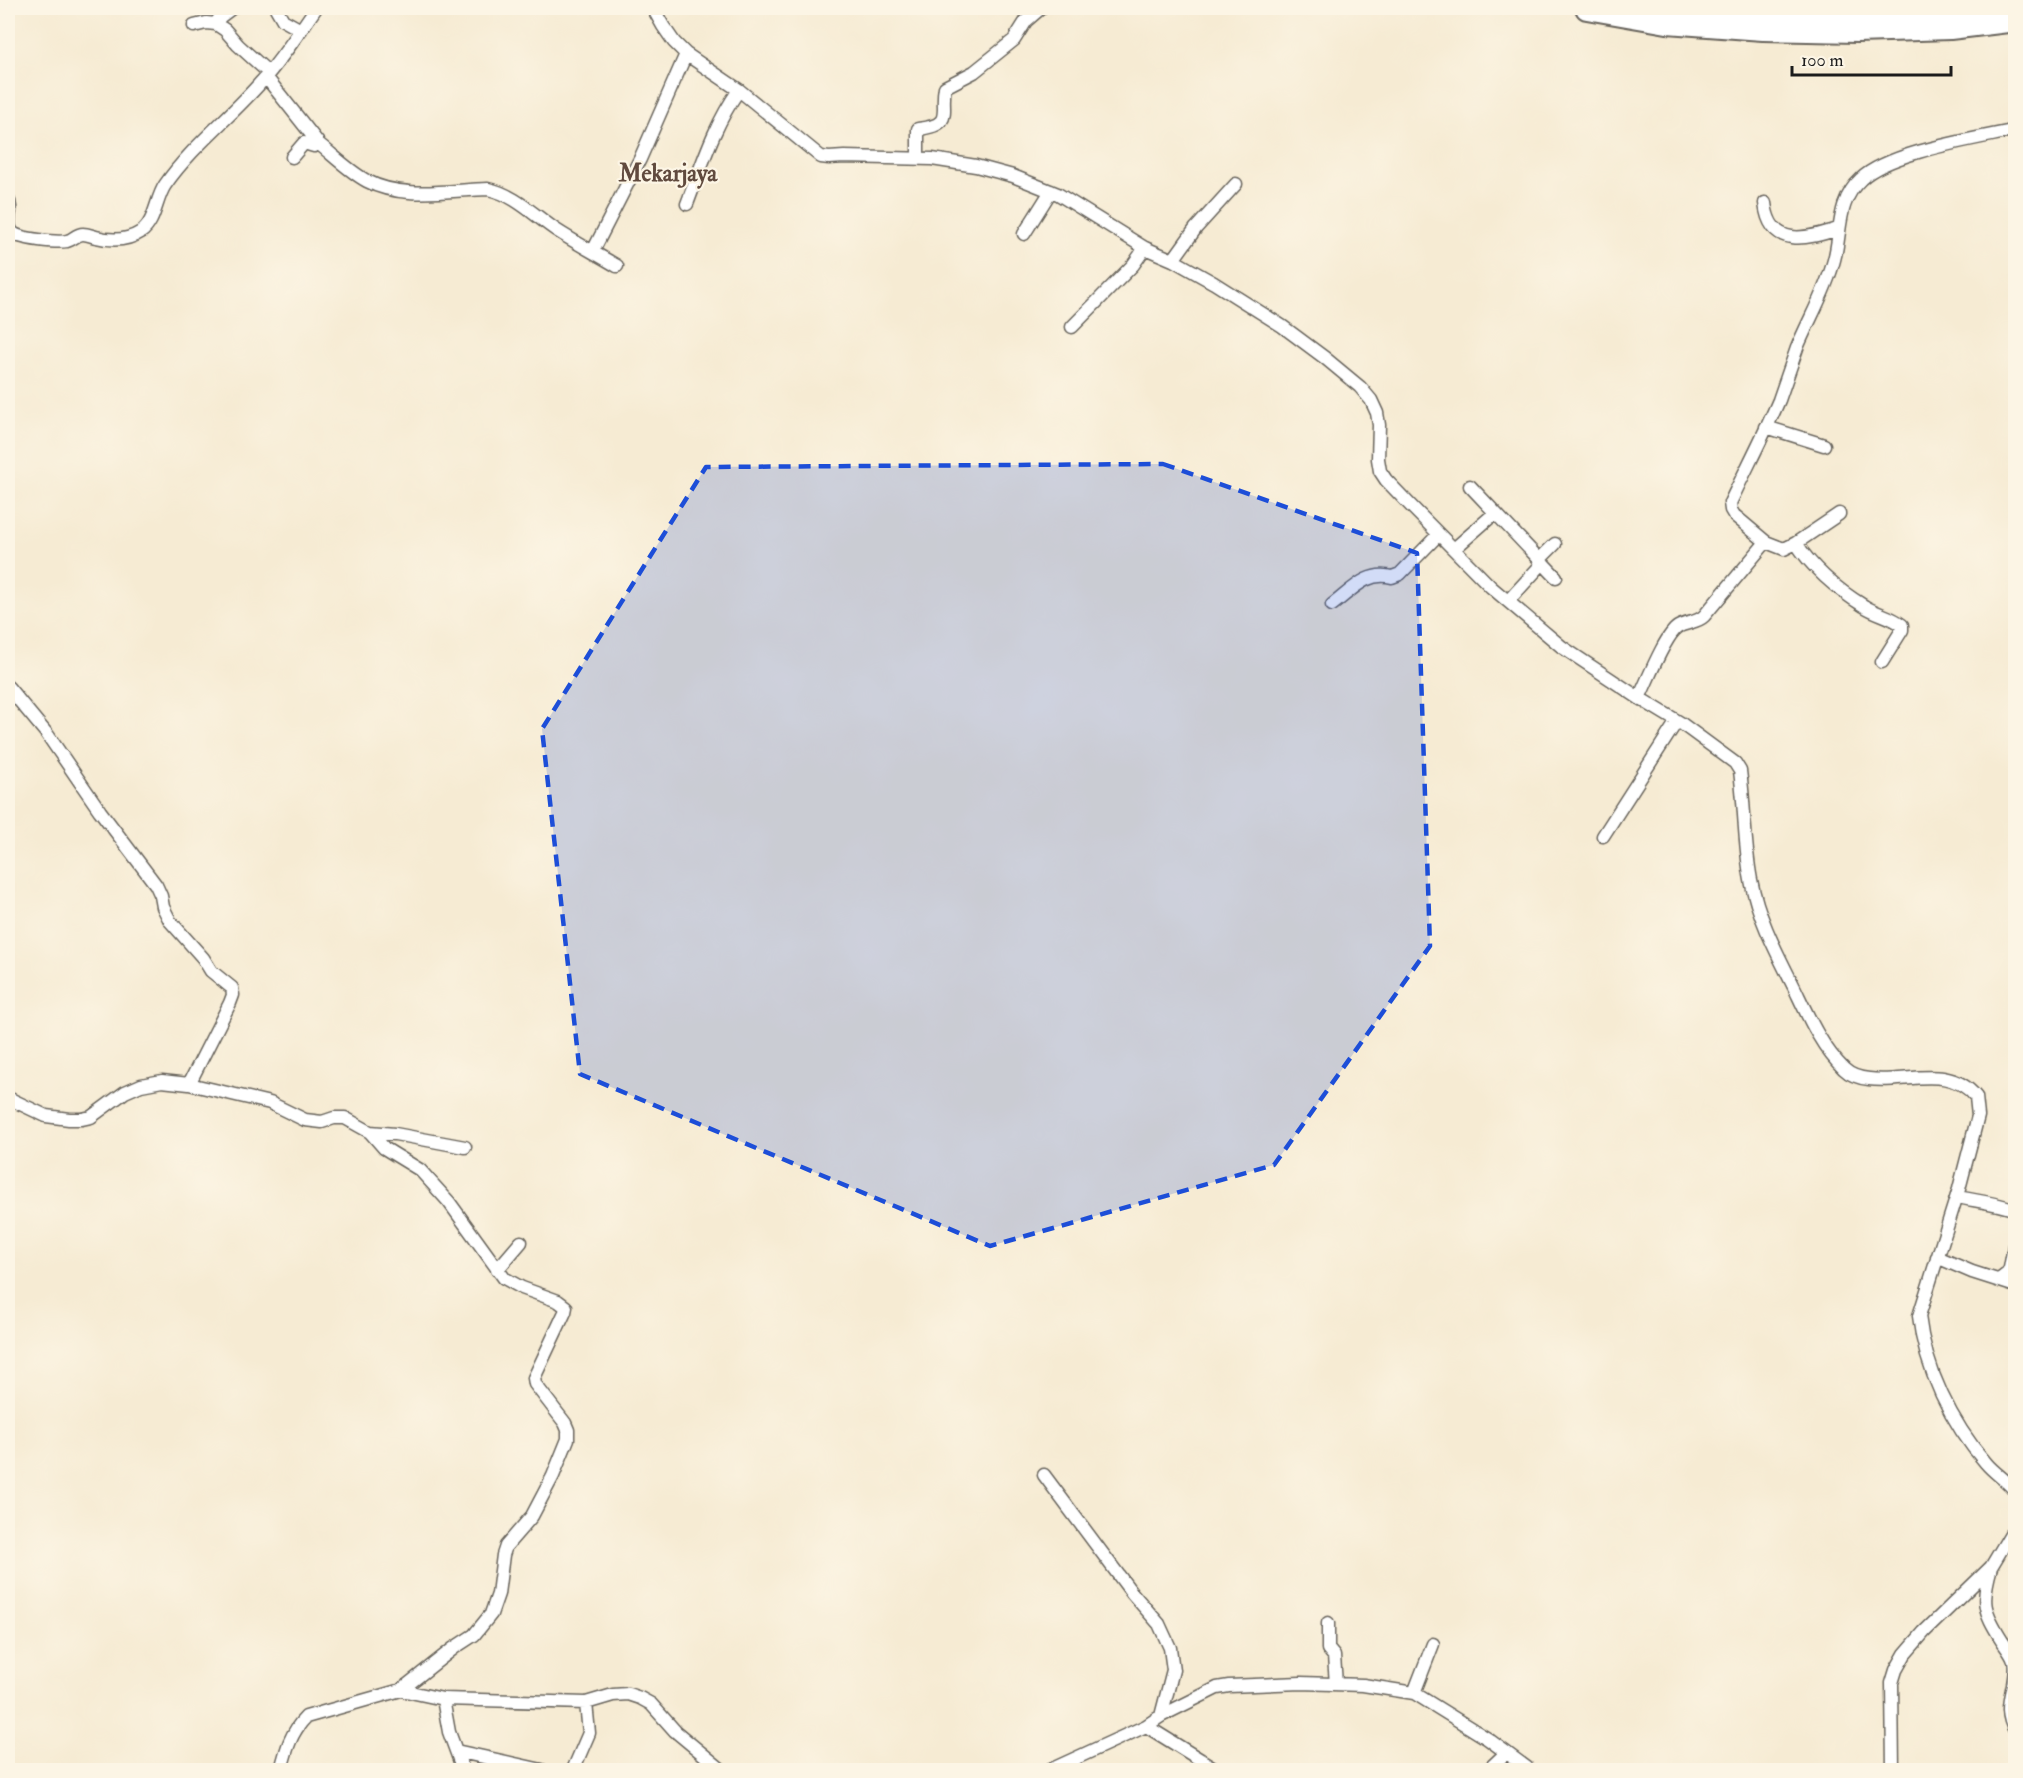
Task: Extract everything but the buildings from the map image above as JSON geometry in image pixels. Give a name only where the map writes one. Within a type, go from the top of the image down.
[{"type":"highway","points":[[1587,8],[1667,22],[1763,29],[1857,31],[1950,28],[2016,20]]},
{"type":"highway","points":[[1721,8],[1856,15],[1949,13],[1987,8]]},
{"type":"street","points":[[216,24],[220,17],[232,8]]},
{"type":"street","points":[[276,8],[283,20],[301,30]]},
{"type":"street","points":[[8,199],[11,206],[9,227],[14,234],[56,242],[69,241],[84,234],[119,240],[143,231],[172,176],[197,146],[267,75],[316,8]]},
{"type":"street","points":[[653,8],[674,42],[686,54],[739,90],[820,157],[918,158],[976,166],[1014,177],[1051,191],[1145,248],[1173,260],[1214,283],[1282,326],[1360,387],[1371,400],[1377,413],[1379,426],[1380,471],[1438,535],[1491,587],[1562,647],[1677,721],[1735,763],[1740,771],[1751,882],[1769,937],[1826,1047],[1844,1069],[1855,1076],[1870,1079],[1948,1078],[1962,1083],[1976,1097],[1978,1116],[1957,1197],[1919,1316],[1921,1335],[1929,1363],[1939,1389],[1961,1430],[1987,1464],[2016,1492]]},
{"type":"street","points":[[918,158],[918,129],[932,128],[943,120],[946,111],[945,87],[974,72],[1014,40],[1026,21],[1041,8]]},
{"type":"street","points":[[194,26],[206,23],[216,24],[225,30],[267,75],[319,144],[367,181],[401,192],[496,190],[617,266]]},
{"type":"street","points":[[593,251],[640,159],[686,54]]},
{"type":"street","points":[[687,204],[710,143],[728,105],[739,90]]},
{"type":"street","points":[[1839,514],[1785,549],[1766,542],[1734,515],[1730,503],[1778,401],[1830,275],[1835,257],[1838,229],[1847,200],[1859,180],[1881,164],[2016,130]]},
{"type":"street","points":[[292,157],[304,143],[314,146],[319,144]]},
{"type":"street","points":[[1173,260],[1196,228],[1236,184]]},
{"type":"street","points":[[1024,234],[1051,191]]},
{"type":"street","points":[[1766,203],[1766,213],[1773,227],[1782,235],[1793,239],[1807,238],[1838,229]]},
{"type":"street","points":[[1072,327],[1133,265],[1145,248]]},
{"type":"street","points":[[1766,427],[1824,445]]},
{"type":"street","points":[[1470,486],[1556,577]]},
{"type":"street","points":[[1454,549],[1495,513]]},
{"type":"street","points":[[1332,605],[1370,576],[1382,574],[1392,577],[1400,574],[1438,535]]},
{"type":"street","points":[[1639,698],[1668,638],[1678,627],[1699,621],[1766,542]]},
{"type":"street","points":[[1796,543],[1814,567],[1827,579],[1866,608],[1902,625],[1902,630],[1882,662]]},
{"type":"street","points":[[1508,601],[1555,544]]},
{"type":"street","points":[[8,687],[48,734],[100,812],[156,885],[170,921],[203,958],[211,971],[232,988],[233,995],[230,1003],[189,1084]]},
{"type":"street","points":[[1604,836],[1677,721]]},
{"type":"street","points":[[8,1098],[46,1116],[82,1119],[91,1117],[125,1092],[141,1085],[162,1081],[189,1084],[270,1103],[305,1120],[322,1122],[334,1118],[345,1118],[370,1132],[384,1148],[420,1170],[449,1202],[504,1278],[522,1288],[558,1301],[566,1307],[534,1378],[535,1384],[565,1423],[568,1439],[553,1476],[532,1516],[506,1546],[502,1555],[498,1594],[491,1614],[474,1635],[454,1647],[401,1690],[306,1717],[297,1726],[288,1744],[280,1770]]},
{"type":"street","points":[[370,1132],[395,1134],[465,1147]]},
{"type":"street","points":[[1957,1197],[1989,1204],[1997,1203],[2016,1210]]},
{"type":"street","points":[[1999,1280],[2008,1273],[2010,1268],[2016,1235]]},
{"type":"street","points":[[497,1270],[520,1242]]},
{"type":"street","points":[[1937,1257],[1972,1272],[2016,1286]]},
{"type":"street","points":[[1044,1475],[1131,1593],[1159,1624],[1170,1648],[1173,1670],[1161,1716]]},
{"type":"street","points":[[1893,1770],[1892,1683],[1896,1670],[1905,1654],[1924,1632],[1991,1567],[2016,1525]]},
{"type":"street","points":[[1991,1567],[1984,1592],[1984,1606],[2013,1658],[2015,1679],[2008,1702],[2010,1723],[2016,1732]]},
{"type":"street","points":[[1328,1623],[1328,1649],[1334,1656],[1336,1684]]},
{"type":"street","points":[[1414,1694],[1432,1644]]},
{"type":"street","points":[[1050,1770],[1146,1726],[1217,1688],[1291,1683],[1363,1685],[1414,1694],[1488,1739],[1530,1770]]},
{"type":"street","points":[[401,1690],[443,1699],[586,1703],[613,1695],[628,1694],[651,1704],[675,1731],[722,1770]]},
{"type":"street","points":[[443,1699],[449,1732],[463,1770]]},
{"type":"street","points":[[573,1770],[589,1733],[586,1703]]},
{"type":"street","points":[[1146,1726],[1216,1770]]},
{"type":"street","points":[[456,1751],[542,1770]]},
{"type":"street","points":[[1488,1770],[1506,1753]]},
{"type":"highlighted area","points":[[1163,464],[1417,553],[1430,946],[1274,1165],[990,1246],[580,1074],[542,729],[706,467]]},
{"type":"district","name":"Mekarjaya","points":[[668,173]]}]
